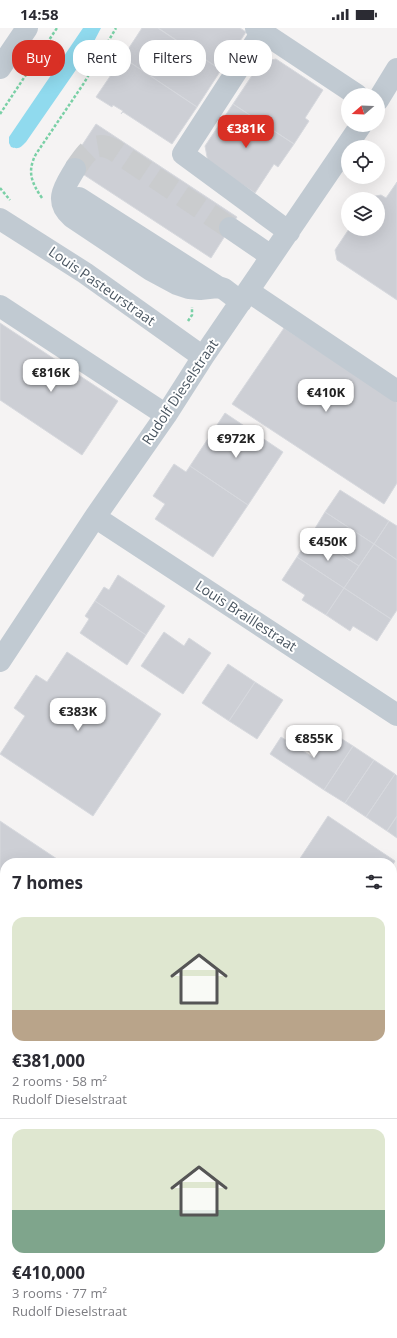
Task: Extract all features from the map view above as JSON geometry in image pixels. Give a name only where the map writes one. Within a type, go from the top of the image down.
[{"type":"street","points":[[0,68],[27,28]]},
{"type":"street","points":[[289,232],[183,154],[259,30],[346,88]]},
{"type":"street","points":[[385,89],[397,70]]},
{"type":"street","name":"Rudolf Dieselstraat","points":[[0,661],[95,517],[166,415],[203,357],[356,132]]},
{"type":"street","points":[[75,169],[62,194],[63,206],[68,214],[151,270],[177,284],[189,288],[200,289],[218,287]]},
{"type":"street","points":[[79,198],[218,287],[245,297],[397,391]]},
{"type":"street","name":"Louis Pasteurstraat","points":[[0,219],[85,273],[203,357]]},
{"type":"street","points":[[230,228],[271,256]]},
{"type":"street","points":[[0,306],[166,415]]},
{"type":"street","name":"Louis Braillestraat","points":[[95,517],[397,716]]},
{"type":"path","points":[[0,114],[57,28]]},
{"type":"water","points":[[83,28],[101,28],[95,40],[75,40]]},
{"type":"water","points":[[73,43],[73,74],[26,142],[20,148],[11,147],[9,137],[50,76],[65,76],[65,55]]},
{"type":"building","points":[[142,28],[158,28],[176,40],[139,40],[139,68],[131,63],[131,45]]},
{"type":"building","points":[[158,28],[240,28],[246,32],[241,40],[214,40],[214,65],[206,60],[206,40],[176,40]]},
{"type":"building","points":[[276,59],[323,90],[305,118],[309,121],[294,144],[233,104],[252,76],[272,76],[272,60]]},
{"type":"building","points":[[206,60],[214,65],[214,76],[217,76],[197,107],[150,76],[206,76]]},
{"type":"building","points":[[131,63],[139,68],[139,76],[150,76],[197,107],[172,144],[123,112],[121,114],[123,111],[113,105],[112,107],[96,97],[110,76],[131,76]]},
{"type":"building","points":[[233,104],[294,144],[278,167],[274,164],[255,193],[208,162],[205,146]]},
{"type":"building","points":[[96,124],[237,217],[211,258],[69,165]]},
{"type":"building","points":[[397,182],[397,300],[337,260],[335,250],[344,236],[385,236],[386,198]]},
{"type":"building","points":[[0,323],[118,401],[82,455],[0,400]]},
{"type":"building","points":[[284,328],[397,402],[397,483],[384,504],[232,404]]},
{"type":"building","points":[[225,413],[283,452],[248,505],[190,466]]},
{"type":"building","points":[[174,464],[186,472],[190,466],[248,505],[213,557],[155,519],[165,504],[153,496]]},
{"type":"building","points":[[340,490],[389,521],[374,544],[325,512]]},
{"type":"building","points":[[325,512],[374,544],[359,566],[311,535]]},
{"type":"building","points":[[389,521],[397,526],[397,560],[374,544]]},
{"type":"building","points":[[311,535],[359,566],[344,588],[297,557]]},
{"type":"building","points":[[374,544],[397,560],[397,610],[391,619],[344,588]]},
{"type":"building","points":[[297,557],[344,588],[326,615],[302,600],[305,595],[282,580]]},
{"type":"building","points":[[118,575],[165,606],[146,635],[95,601],[104,587],[109,590]]},
{"type":"building","points":[[344,588],[391,619],[377,641],[353,626],[350,631],[326,615]]},
{"type":"building","points":[[95,601],[146,635],[127,665],[80,633],[89,619],[85,616]]},
{"type":"building","points":[[164,632],[184,646],[189,638],[211,653],[183,694],[141,666]]},
{"type":"building","points":[[67,652],[161,714],[93,816],[0,754],[25,716],[14,708],[36,675],[47,682]]},
{"type":"building","points":[[228,664],[255,682],[229,721],[202,703]]},
{"type":"building","points":[[255,682],[283,700],[257,739],[229,721]]},
{"type":"building","points":[[331,732],[353,746],[324,790],[270,754],[281,737],[314,758]]},
{"type":"building","points":[[353,746],[374,760],[345,803],[324,790]]},
{"type":"building","points":[[374,760],[395,774],[366,817],[345,803]]},
{"type":"building","points":[[395,774],[397,776],[397,816],[387,831],[366,817]]},
{"type":"building","points":[[328,816],[391,858],[300,858]]},
{"type":"building","points":[[397,816],[397,838],[387,831]]},
{"type":"building","points":[[0,821],[56,858],[0,858]]},
{"type":"tunnel","points":[[75,169],[91,149],[101,146],[107,147],[114,150],[230,228]]}]
